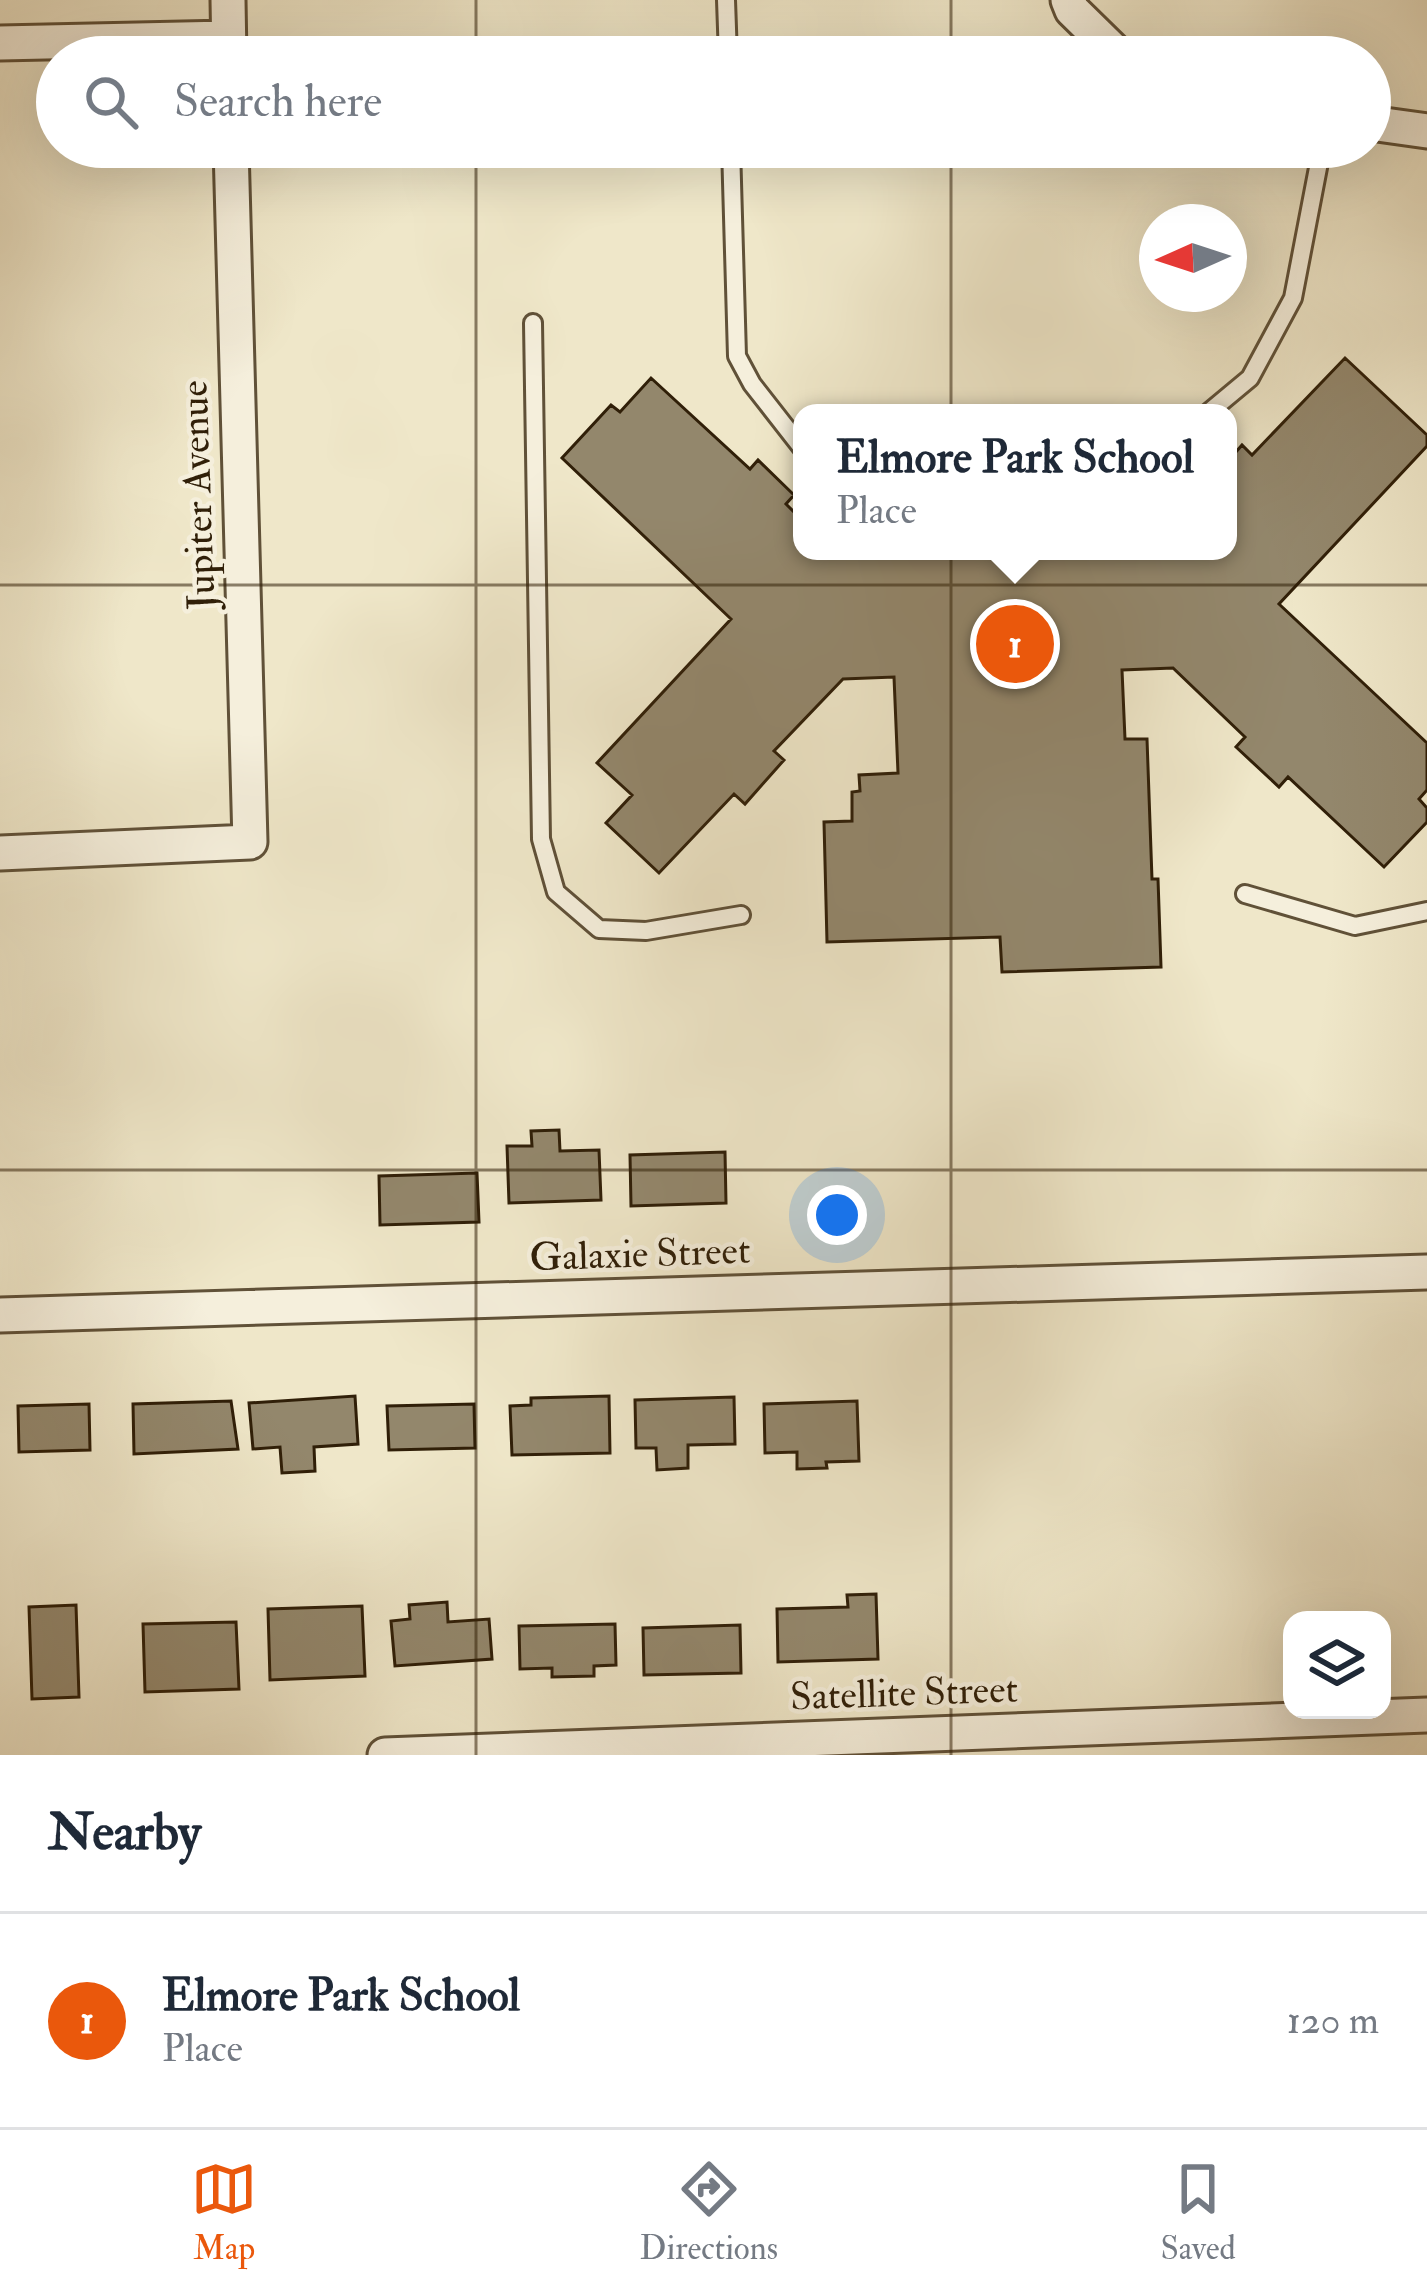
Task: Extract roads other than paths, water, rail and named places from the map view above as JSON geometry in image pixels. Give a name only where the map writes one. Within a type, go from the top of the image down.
[{"type":"street","points":[[228,0],[228,36]]},
{"type":"street","points":[[1068,0],[1099,36]]},
{"type":"street","points":[[0,43],[36,44]]},
{"type":"street","points":[[1391,126],[1427,131]]},
{"type":"street","name":"Jupiter Avenue","points":[[0,854],[250,842],[232,168]]},
{"type":"street","name":"Galaxie Street","points":[[0,1315],[1427,1272]]},
{"type":"street","name":"Satellite Street","points":[[385,1755],[1427,1715]]},
{"type":"lane","points":[[726,0],[727,36]]},
{"type":"lane","points":[[732,168],[737,356],[793,436]]},
{"type":"lane","points":[[1219,404],[1250,378],[1293,298],[1318,168]]},
{"type":"lane","points":[[533,322],[541,839],[556,892],[599,929],[646,931],[741,915]]},
{"type":"lane","points":[[1245,895],[1355,926],[1427,911]]},
{"type":"place","name":"Elmore Park School","points":[[1015,644]]}]
